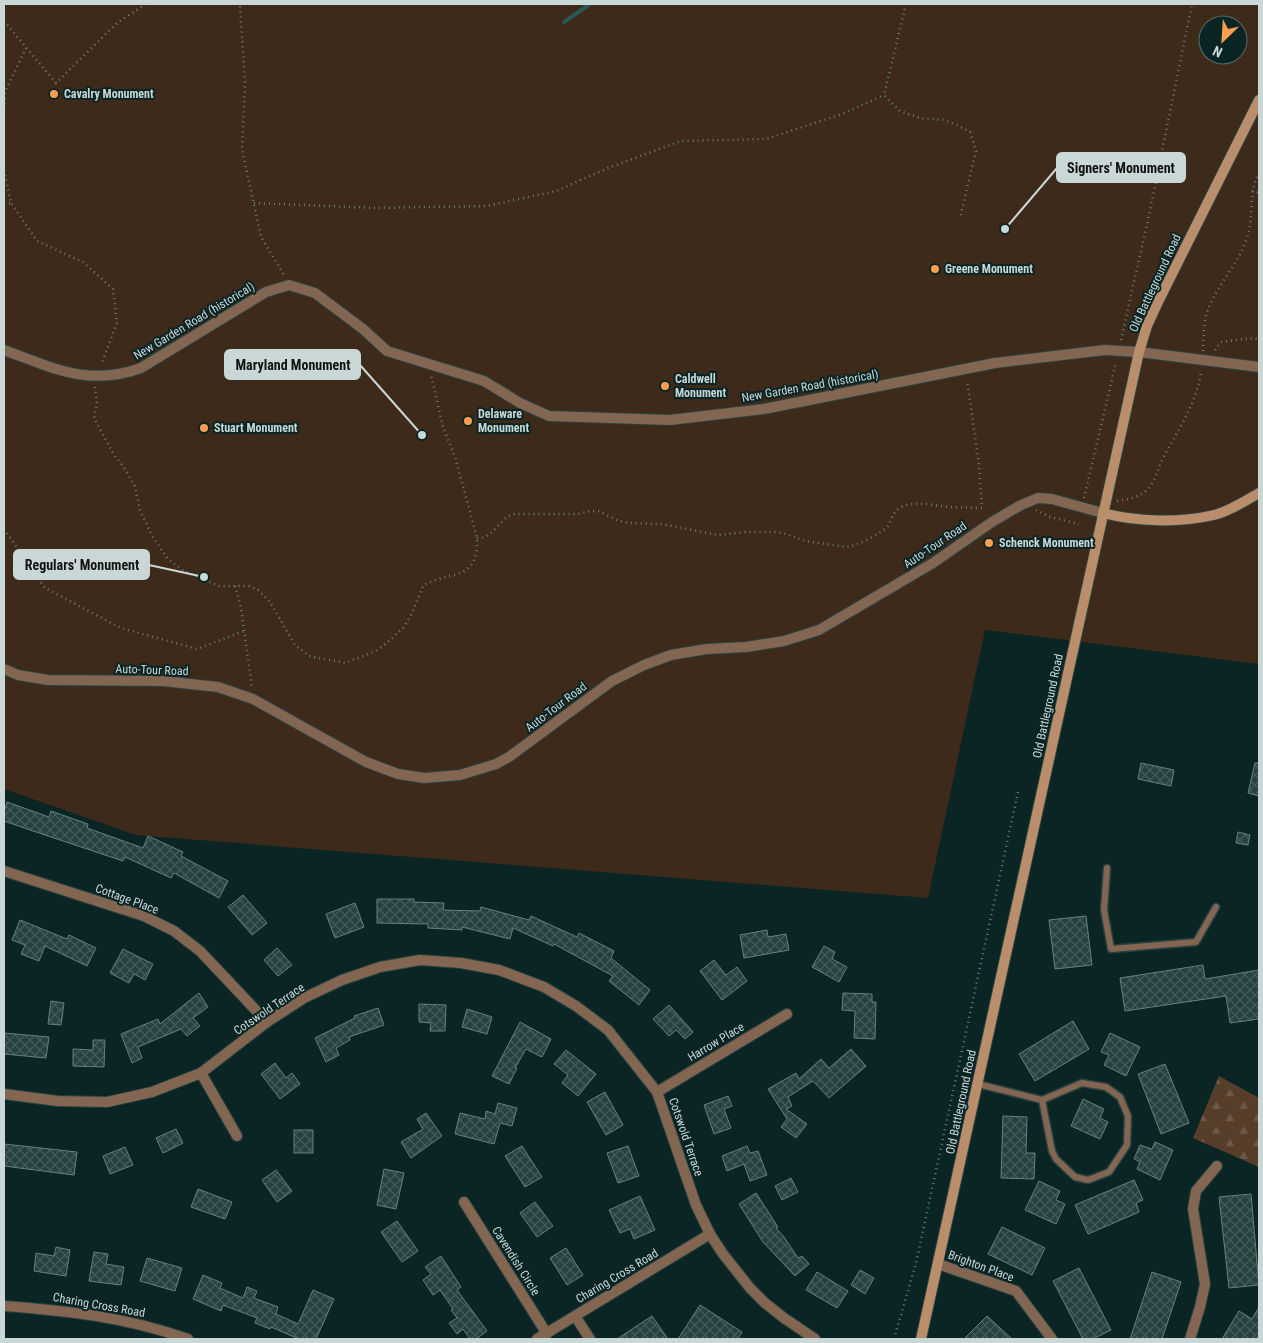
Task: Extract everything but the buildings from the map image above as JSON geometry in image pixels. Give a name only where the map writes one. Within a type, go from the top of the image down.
[{"type":"street","name":"Old Battleground Road","points":[[921,1339],[1139,352],[1158,300],[1259,100]]},
{"type":"street","name":"New Garden Road (historical)","points":[[4,350],[66,372],[97,377],[127,373],[141,368],[266,292],[289,285],[315,293],[363,329],[387,350],[484,380],[520,403],[549,416],[670,420],[764,409],[995,363],[1105,350],[1139,352],[1259,367]]},
{"type":"street","points":[[1103,513],[1118,517],[1180,520],[1216,515],[1259,493]]},
{"type":"street","name":"Auto-Tour Road","points":[[4,669],[18,675],[48,680],[163,681],[218,687],[253,699],[366,762],[398,774],[424,778],[460,775],[496,764],[509,757],[612,681],[644,665],[671,655],[707,649],[746,647],[819,630],[933,563],[992,522],[1025,503],[1038,498],[1052,499],[1103,513]]},
{"type":"street","name":"Cottage Place","points":[[4,871],[144,916],[174,931],[200,951],[267,1022]]},
{"type":"street","name":"Cotswold Terrace","points":[[4,1094],[58,1102],[107,1102],[152,1092],[201,1073],[267,1022],[304,998],[342,980],[380,967],[420,960],[461,963],[499,970],[544,987],[583,1010],[608,1030],[657,1092],[696,1204],[710,1234],[723,1254],[750,1288],[779,1314],[815,1339]]},
{"type":"street","name":"Harrow Place","points":[[657,1092],[787,1014]]},
{"type":"street","points":[[201,1073],[237,1136]]},
{"type":"street","points":[[1190,1339],[1205,1284],[1193,1209],[1196,1191],[1217,1166]]},
{"type":"street","name":"Cavendish Circle","points":[[464,1202],[542,1336]]},
{"type":"street","name":"Charing Cross Road","points":[[542,1336],[710,1234]]},
{"type":"street","name":"Brighton Place","points":[[938,1264],[1016,1291],[1052,1339]]},
{"type":"street","name":"Charing Cross Road","points":[[4,1306],[62,1310],[123,1320],[188,1339]]},
{"type":"street","points":[[575,1316],[590,1339]]},
{"type":"lane","points":[[1107,868],[1104,910],[1111,949],[1196,942],[1216,907]]},
{"type":"lane","points":[[978,1084],[1042,1100],[1082,1083],[1106,1087],[1120,1097],[1128,1116],[1127,1145],[1109,1172],[1088,1180],[1075,1177],[1056,1159],[1050,1141],[1042,1100]]},
{"type":"path","points":[[4,21],[56,83],[117,22],[146,4]]},
{"type":"path","points":[[236,4],[240,6],[245,82],[242,149],[261,237],[289,285]]},
{"type":"path","points":[[884,95],[906,4]]},
{"type":"path","points":[[1121,339],[1148,220],[1192,4]]},
{"type":"path","points":[[4,114],[5,92],[26,48]]},
{"type":"path","points":[[254,203],[374,208],[487,206],[556,191],[608,168],[681,141],[766,139],[842,114],[884,95]]},
{"type":"path","points":[[884,95],[900,111],[920,118],[943,120],[970,132],[976,151],[960,218]]},
{"type":"path","points":[[4,170],[11,203],[37,241],[83,262],[113,289],[117,324],[97,377],[95,386],[97,403],[94,418],[114,455],[135,486],[140,511],[160,549],[168,559],[184,571],[219,586],[249,586],[264,595],[295,645],[309,656],[334,662],[351,662],[376,651],[404,627],[424,586],[458,575],[465,571],[474,559],[477,538],[455,457],[443,427],[431,373],[432,364]]},
{"type":"path","points":[[1252,191],[1259,193]]},
{"type":"path","points":[[4,203],[11,203]]},
{"type":"path","points":[[1208,361],[1221,342],[1253,338],[1259,340]]},
{"type":"path","points":[[1084,498],[1116,360]]},
{"type":"path","points":[[477,538],[486,536],[505,519],[514,514],[578,514],[598,511],[614,519],[630,523],[662,524],[718,535],[741,532],[777,532],[805,542],[847,547],[858,544],[883,530],[899,508],[922,503],[949,507],[982,508],[979,466],[965,369]]},
{"type":"path","points":[[1025,503],[1050,517],[1079,524]]},
{"type":"path","points":[[4,529],[45,588],[121,628],[198,649],[244,630]]},
{"type":"path","points":[[235,586],[241,608],[253,699]]},
{"type":"path","points":[[894,1339],[916,1263],[1018,792]]},
{"type":"green space","points":[[1219,1076],[1259,1098],[1259,1167],[1193,1138]]},
{"type":"shaded area","points":[[4,4],[1259,4],[1259,664],[985,630],[928,898],[136,835],[4,789]]},
{"type":"waterway","points":[[564,22],[590,4]]},
{"type":"place","name":"Cavalry Monument","points":[[54,94]]},
{"type":"place","name":"Signers' Monument","points":[[1005,229]]},
{"type":"place","name":"Greene Monument","points":[[935,269]]},
{"type":"place","name":"Caldwell Monument","points":[[665,386]]},
{"type":"place","name":"Delaware Monument","points":[[468,421]]},
{"type":"place","name":"Stuart Monument","points":[[204,428]]},
{"type":"place","name":"Maryland Monument","points":[[422,435]]},
{"type":"place","name":"Schenck Monument","points":[[989,543]]},
{"type":"place","name":"Regulars' Monument","points":[[204,577]]}]
